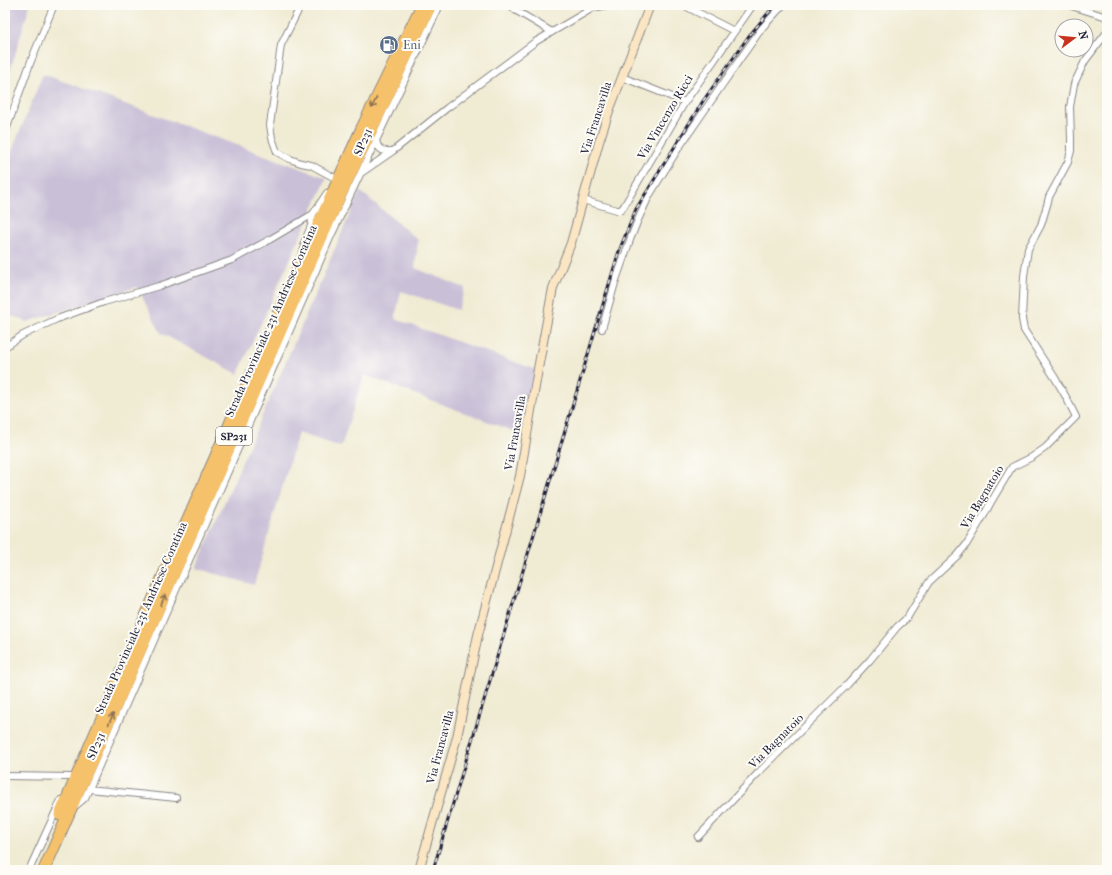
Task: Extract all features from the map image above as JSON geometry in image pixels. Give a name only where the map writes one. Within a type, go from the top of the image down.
[{"type":"highway","name":"Strada Provinciale 231 Andriese-Coratina","points":[[38,870],[73,782],[293,280],[355,145],[422,5]]},
{"type":"highway","name":"Strada Provinciale 231 Andriese-Coratina","points":[[44,870],[333,212],[431,5]]},
{"type":"street","points":[[5,133],[31,61],[54,5]]},
{"type":"street","points":[[301,5],[281,45],[270,125],[272,138],[277,152],[301,164],[311,165],[336,178]]},
{"type":"street","name":"SP231","points":[[69,812],[85,798],[331,236],[440,5]]},
{"type":"street","points":[[510,5],[515,10],[552,32]]},
{"type":"street","points":[[576,18],[586,5]]},
{"type":"street","points":[[361,173],[393,151],[499,68],[535,42],[593,8],[608,5]]},
{"type":"street","name":"Via Francavilla","points":[[419,870],[457,737],[478,635],[520,476],[553,288],[571,243],[601,136],[650,5]]},
{"type":"street","points":[[683,5],[734,31]]},
{"type":"street","name":"Via Vincenzo Ricci","points":[[583,200],[621,210],[638,184],[685,102],[753,5]]},
{"type":"street","points":[[602,329],[630,240],[649,196],[678,149],[740,59],[762,28],[783,5]]},
{"type":"street","points":[[1068,5],[1107,17]]},
{"type":"street","name":"Via Bagnatoio","points":[[698,837],[760,771],[847,685],[897,627],[907,618],[929,582],[958,556],[966,545],[1012,467],[1032,457],[1045,448],[1076,417],[1056,378],[1024,330],[1022,319],[1024,276],[1028,249],[1041,225],[1049,197],[1068,162],[1071,138],[1070,107],[1074,84],[1085,61],[1107,32]]},
{"type":"street","points":[[622,77],[685,102]]},
{"type":"street","points":[[376,138],[377,145],[380,149],[385,152],[393,151]]},
{"type":"street","points":[[5,347],[23,335],[57,319],[104,302],[159,286],[232,260],[269,240],[313,214],[323,200],[355,145]]},
{"type":"street","points":[[29,870],[72,777],[302,248],[311,226],[313,214]]},
{"type":"street","points":[[5,776],[72,777]]},
{"type":"street","points":[[89,789],[176,798]]},
{"type":"shaded area","points":[[5,5],[30,5],[5,87]]},
{"type":"shaded area","points":[[43,74],[327,178],[238,374],[161,333],[137,287],[27,322],[5,313],[5,168]]},
{"type":"shaded area","points":[[360,191],[418,240],[415,268],[465,288],[458,310],[401,291],[395,319],[537,370],[524,435],[364,375],[341,447],[298,433],[254,585],[196,568]]},
{"type":"railway","points":[[433,870],[619,251],[636,209],[703,101],[748,37],[775,5]]},
{"type":"place","name":"Eni","points":[[389,45]]}]
